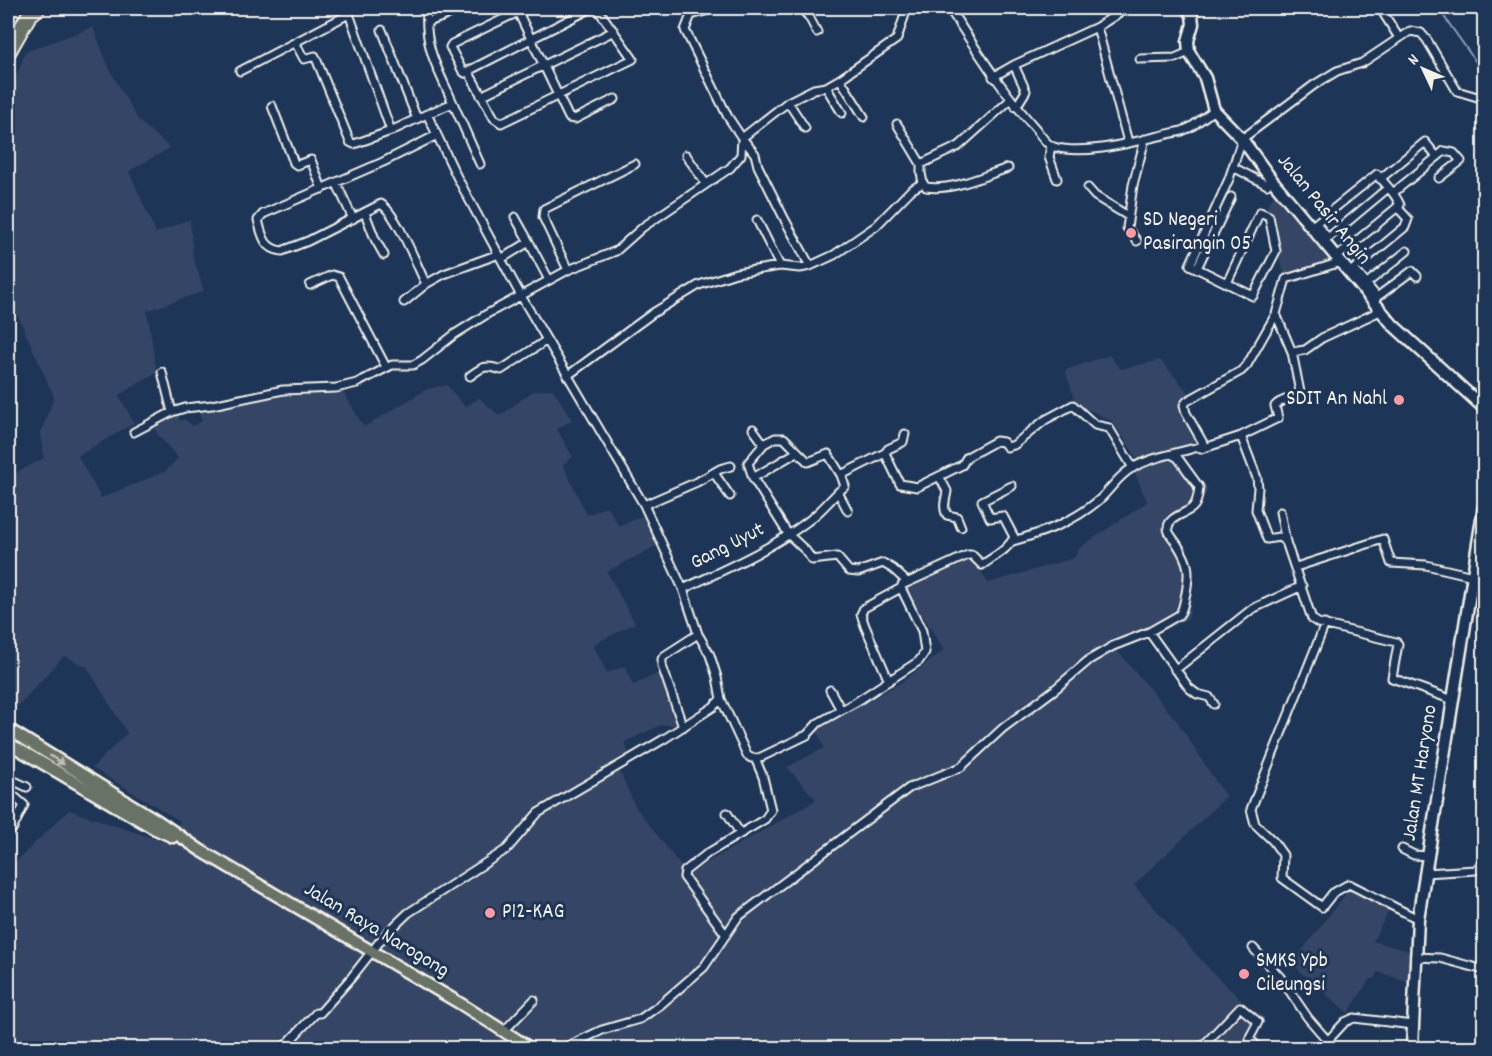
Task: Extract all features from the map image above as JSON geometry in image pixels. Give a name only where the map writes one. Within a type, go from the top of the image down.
[{"type":"highway","points":[[8,52],[29,15],[38,8]]},
{"type":"main road","points":[[1187,8],[1192,15],[1193,24],[1188,41],[1189,52]]},
{"type":"main road","name":"Jalan Pasir Angin","points":[[1189,52],[1205,78],[1214,110],[1242,139],[1380,311],[1456,385],[1485,408]]},
{"type":"main road","name":"Jalan MT Haryono","points":[[1412,1048],[1418,919],[1485,506]]},
{"type":"main road","name":"Jalan Raya Narogong","points":[[8,729],[200,850],[372,951],[530,1048]]},
{"type":"main road","name":"Jalan Raya Narogong","points":[[8,743],[155,829],[200,850]]},
{"type":"street","points":[[427,8],[428,48],[480,164]]},
{"type":"street","points":[[431,21],[462,8]]},
{"type":"street","points":[[468,71],[494,118],[501,123],[633,58],[595,8],[531,39],[468,71],[465,73],[462,70],[450,47],[452,44],[517,10],[528,8]]},
{"type":"street","points":[[687,8],[691,15]]},
{"type":"street","points":[[691,15],[716,8]]},
{"type":"street","points":[[801,8],[817,32]]},
{"type":"street","points":[[134,432],[172,412],[195,405],[212,405],[283,390],[336,388],[357,383],[386,367],[400,364],[410,366],[422,360],[455,334],[549,280],[616,251],[643,227],[730,168],[741,154],[742,138],[788,102],[814,89],[826,87],[840,80],[897,39],[907,8]]},
{"type":"street","points":[[949,8],[993,77],[1051,146],[1093,150],[1182,131],[1214,110]]},
{"type":"street","points":[[993,77],[1097,27],[1127,8]]},
{"type":"street","points":[[517,10],[567,115],[572,119],[615,99]]},
{"type":"street","points":[[240,71],[348,11],[391,131]]},
{"type":"street","points":[[1382,11],[1399,38]]},
{"type":"street","points":[[691,15],[685,30],[729,117],[755,154],[758,166],[810,266]]},
{"type":"street","points":[[1097,27],[1128,142]]},
{"type":"street","points":[[382,30],[417,119]]},
{"type":"street","points":[[481,96],[545,67],[614,31]]},
{"type":"street","points":[[1227,283],[1260,212],[1269,216],[1276,251],[1253,297],[1190,265],[1233,167],[1242,139],[1314,85],[1337,71],[1362,63],[1410,31],[1420,33],[1427,40],[1457,91],[1485,99]]},
{"type":"street","points":[[295,42],[304,59],[315,56],[350,142],[354,144],[391,131],[453,103]]},
{"type":"street","points":[[1140,59],[1175,58],[1189,52]]},
{"type":"street","points":[[1014,65],[1026,91],[1016,107]]},
{"type":"street","points":[[840,80],[864,117]]},
{"type":"street","points":[[826,87],[842,113]]},
{"type":"street","points":[[921,164],[959,146],[1011,100]]},
{"type":"street","points":[[788,102],[805,128]]},
{"type":"street","points":[[272,105],[294,163],[297,165],[311,160],[322,189]]},
{"type":"street","points":[[428,114],[457,177],[521,296],[644,504],[682,589],[698,634],[713,666],[721,699],[747,755],[751,758],[763,756],[807,735],[818,723],[920,661],[925,652],[922,631],[901,588]]},
{"type":"street","points":[[897,124],[921,164],[923,183],[926,187],[934,188],[969,181],[1008,168]]},
{"type":"street","points":[[426,285],[394,219],[381,204],[308,241],[282,251],[267,246],[258,220],[260,216],[437,135]]},
{"type":"street","points":[[1137,242],[1127,228],[1145,139]]},
{"type":"street","points":[[1380,178],[1425,142],[1437,157]]},
{"type":"street","points":[[1051,146],[1049,157],[1057,179]]},
{"type":"street","points":[[1176,456],[1203,445],[1184,405],[1187,401],[1245,369],[1276,314],[1286,279],[1339,259],[1400,205],[1400,202],[1391,191],[1380,178],[1377,174],[1316,223],[1328,238],[1391,191],[1437,157],[1444,151],[1454,153],[1461,161],[1439,178]]},
{"type":"street","points":[[686,154],[706,184]]},
{"type":"street","points":[[568,270],[543,217],[544,209],[635,164]]},
{"type":"street","points":[[1233,167],[1267,185]]},
{"type":"street","points":[[336,182],[353,219]]},
{"type":"street","points":[[567,376],[653,313],[699,285],[736,273],[780,266],[800,268],[810,266],[834,255],[876,226],[911,190],[923,183]]},
{"type":"street","points":[[1088,188],[1095,196],[1128,216]]},
{"type":"street","points":[[1197,268],[1230,200],[1219,200]]},
{"type":"street","points":[[1397,207],[1408,219],[1405,227],[1354,269],[1377,297],[1412,271],[1417,276]]},
{"type":"street","points":[[365,213],[384,255]]},
{"type":"street","points":[[515,217],[549,280]]},
{"type":"street","points":[[757,220],[780,266]]},
{"type":"street","points":[[404,302],[444,274],[500,256],[529,242]]},
{"type":"street","points":[[1366,284],[1407,250]]},
{"type":"street","points":[[310,285],[332,275],[339,277],[386,367]]},
{"type":"street","points":[[1292,352],[1305,350],[1322,338],[1380,311]]},
{"type":"street","points":[[889,681],[865,626],[861,614],[864,608],[901,588],[906,581],[970,554],[982,565],[998,555],[1013,541],[1045,532],[1077,516],[1106,494],[1118,478],[1154,457],[1176,456],[1241,436],[1278,418],[1275,406],[1277,403],[1300,392],[1292,352],[1276,314]]},
{"type":"street","points":[[470,376],[483,366],[501,369],[547,340]]},
{"type":"street","points":[[162,372],[172,412]]},
{"type":"street","points":[[885,453],[900,484],[917,487],[962,465],[967,457],[996,441],[1003,442],[1007,447],[1014,445],[1045,420],[1073,405],[1095,424],[1110,429],[1133,468]]},
{"type":"street","points":[[753,429],[764,444]]},
{"type":"street","points":[[841,475],[903,442],[905,434]]},
{"type":"street","points":[[1241,436],[1257,478],[1256,510],[1264,536],[1267,539],[1279,537],[1286,542]]},
{"type":"street","points":[[848,511],[838,492],[845,486],[828,454],[808,462],[784,438],[775,438],[764,444],[748,463],[753,477],[788,534],[806,550],[812,560],[837,557],[849,571],[858,572],[883,564],[893,569],[906,581]]},
{"type":"street","points":[[753,477],[798,452]]},
{"type":"street","points":[[564,1048],[602,1030],[640,1019],[704,967],[738,917],[909,788],[961,767],[1003,728],[1054,690],[1089,660],[1113,646],[1149,632],[1182,611],[1189,576],[1188,566],[1168,526],[1171,520],[1194,507],[1198,498],[1199,486],[1176,456]]},
{"type":"street","points":[[644,504],[731,466]]},
{"type":"street","points":[[714,473],[730,496]]},
{"type":"street","points":[[939,476],[947,491],[945,512],[947,515],[957,517],[961,527]]},
{"type":"street","points":[[1012,486],[982,501],[990,518],[1003,516],[1014,537],[1013,541]]},
{"type":"street","name":"Gang Uyut","points":[[682,589],[755,554],[788,534],[824,508],[838,492]]},
{"type":"street","points":[[1280,513],[1286,542],[1312,619],[1396,642],[1398,644],[1392,678],[1453,700]]},
{"type":"street","points":[[1296,567],[1383,539],[1391,563],[1426,565],[1473,576]]},
{"type":"street","points":[[1175,670],[1252,609],[1302,586]]},
{"type":"street","points":[[1325,624],[1251,809],[1255,824],[1273,841],[1283,855],[1282,878],[1322,907],[1333,893],[1349,884],[1418,919]]},
{"type":"street","points":[[1149,632],[1192,691],[1209,697],[1214,704]]},
{"type":"street","points":[[683,727],[662,666],[662,659],[698,634]]},
{"type":"street","points":[[830,690],[841,710]]},
{"type":"street","points":[[283,1048],[316,1013],[320,1013],[372,951],[408,913],[507,849],[538,813],[683,727],[721,699]]},
{"type":"street","points":[[726,935],[684,878],[685,871],[700,859],[765,819],[771,810],[763,777],[755,758]]},
{"type":"street","points":[[8,833],[14,828],[24,805],[9,792],[8,780],[27,787]]},
{"type":"street","points":[[727,813],[740,833]]},
{"type":"street","points":[[1402,849],[1414,855],[1428,856]]},
{"type":"street","points":[[1425,873],[1476,870],[1485,861]]},
{"type":"street","points":[[1254,948],[1280,977],[1308,1018],[1334,1048]]},
{"type":"street","points":[[1415,957],[1440,958],[1485,970]]},
{"type":"street","points":[[504,1031],[534,1000]]},
{"type":"street","points":[[1201,1048],[1240,1007],[1258,1022],[1250,1040],[1260,1048]]},
{"type":"street","points":[[1321,1048],[1345,1022],[1354,1018],[1413,1025]]},
{"type":"shaded area","points":[[93,27],[110,70],[138,120],[170,148],[129,171],[156,233],[190,219],[193,256],[204,291],[147,311],[157,373],[119,395],[134,423],[78,456],[101,498],[166,471],[178,458],[151,423],[176,408],[180,421],[185,419],[193,426],[202,421],[197,409],[227,400],[301,385],[340,386],[364,427],[427,389],[447,385],[465,407],[479,398],[500,416],[533,391],[553,389],[572,420],[557,429],[573,457],[563,465],[587,515],[607,506],[619,526],[646,514],[660,544],[607,572],[635,623],[593,645],[607,673],[625,666],[633,685],[661,672],[680,720],[675,725],[661,725],[625,742],[629,753],[615,760],[635,806],[687,874],[816,800],[787,767],[824,748],[817,730],[902,682],[944,650],[905,588],[973,559],[988,583],[1074,558],[1079,548],[1147,502],[1134,471],[1141,464],[1112,421],[1076,404],[1065,370],[1109,355],[1121,369],[1160,360],[1192,396],[1180,407],[1199,443],[1182,454],[1208,489],[1199,509],[1172,528],[1193,570],[1189,618],[1163,631],[1115,648],[1177,721],[1226,797],[1134,885],[1212,972],[1249,1007],[1265,1018],[1258,1040],[1266,1048],[8,1048],[8,869],[69,810],[167,843],[180,821],[92,768],[127,733],[87,667],[64,656],[8,717],[8,477],[44,458],[40,434],[54,397],[8,293],[8,100],[25,52]]},
{"type":"shaded area","points":[[1278,189],[1337,262],[1285,277],[1266,208]]},
{"type":"shaded area","points":[[1351,887],[1391,907],[1373,941],[1409,951],[1411,982],[1377,972],[1375,979],[1370,979],[1348,1013],[1300,972],[1293,962]]},
{"type":"waterway","points":[[1438,8],[1476,62],[1484,69]]},
{"type":"place","name":"SD Negeri Pasirangin 05","points":[[1131,233]]},
{"type":"place","name":"SDIT An Nahl","points":[[1399,400]]},
{"type":"place","name":"P12-KAG","points":[[490,913]]},
{"type":"place","name":"SMKS Ypb Cileungsi","points":[[1244,974]]}]
